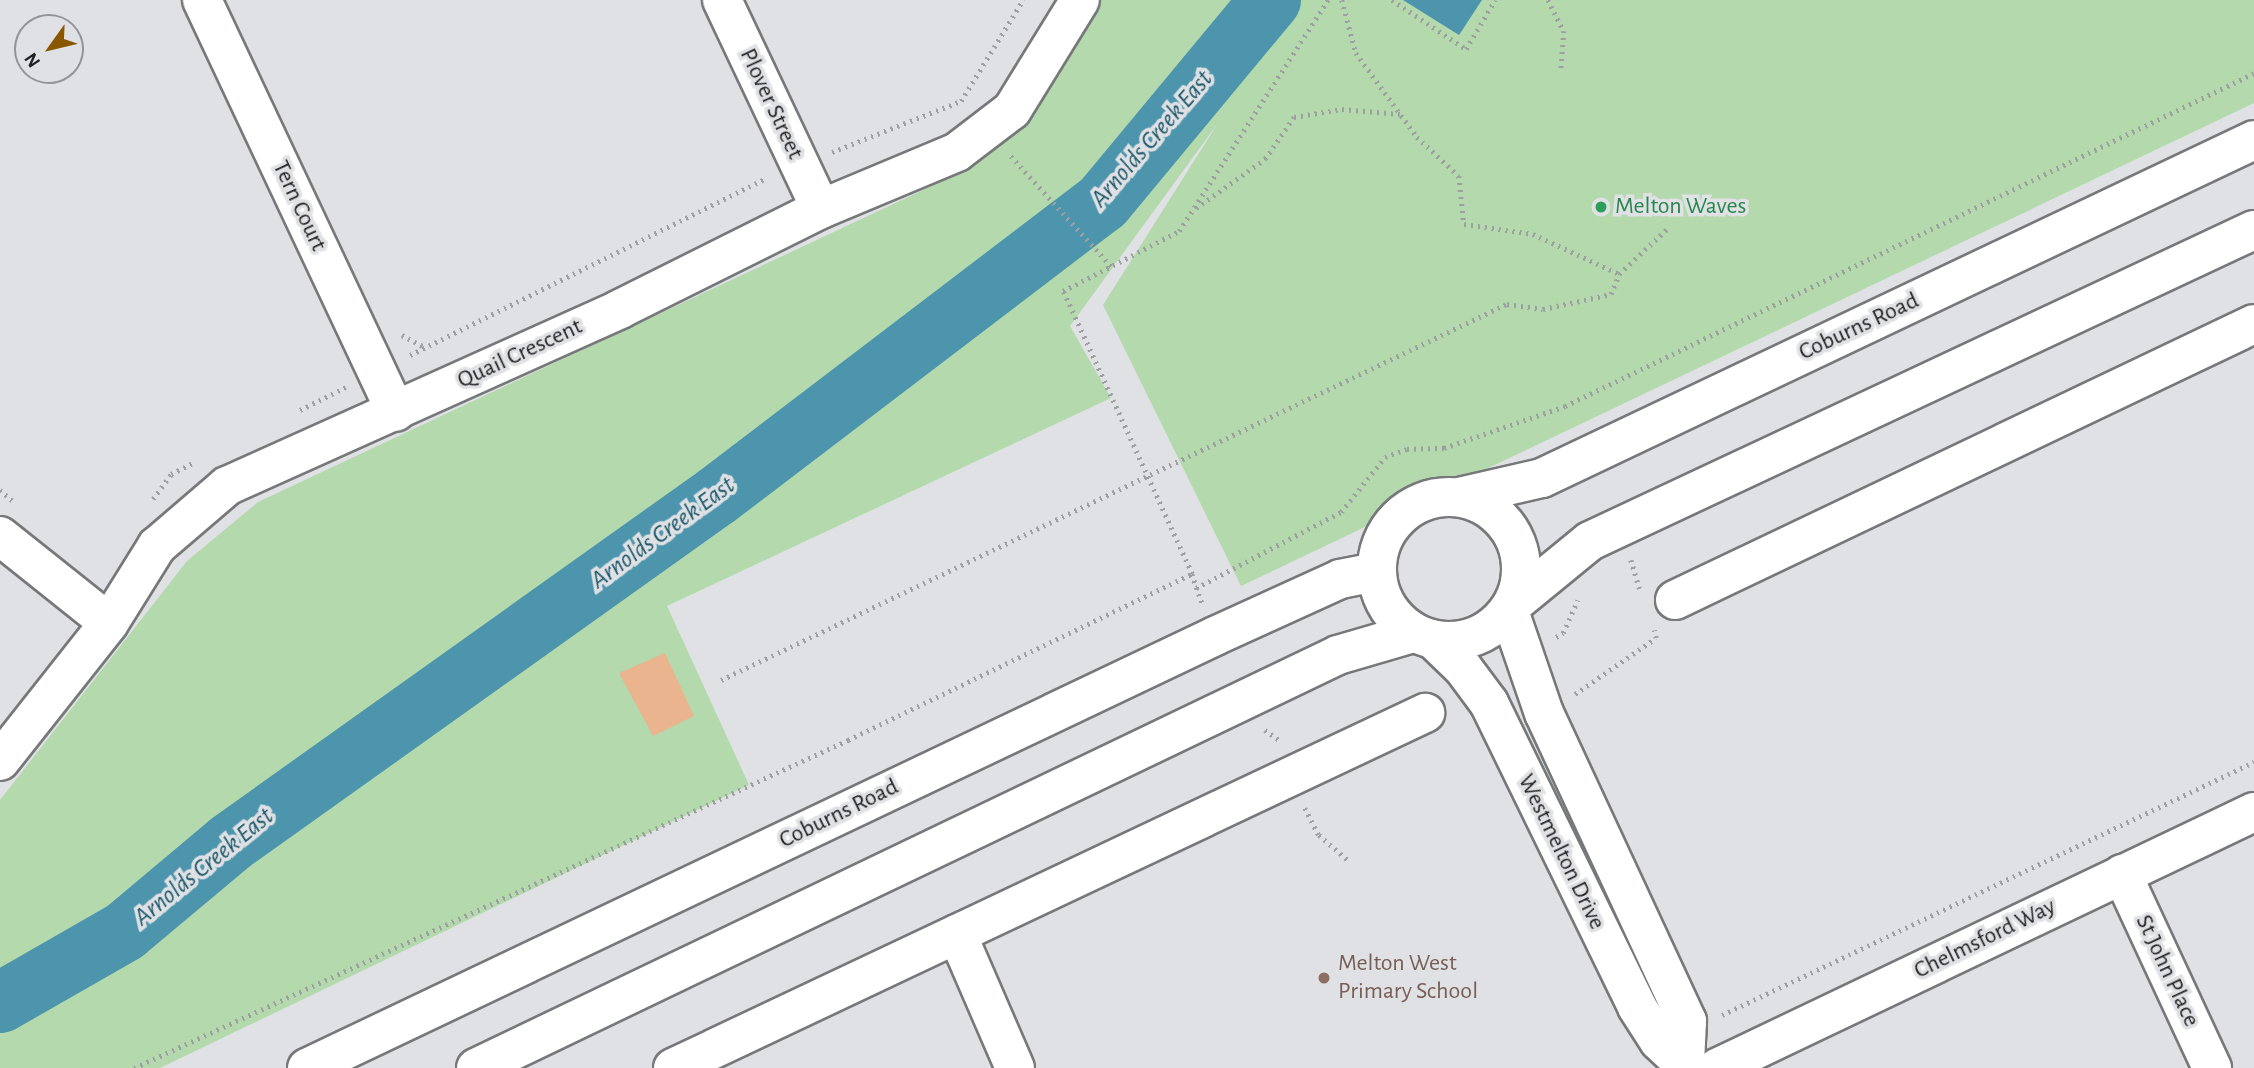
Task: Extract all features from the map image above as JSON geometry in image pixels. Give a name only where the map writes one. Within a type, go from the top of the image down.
[{"type":"street","name":"Tern Court","points":[[202,0],[396,412]]},
{"type":"street","name":"Plover Street","points":[[722,0],[821,209]]},
{"type":"street","name":"Quail Crescent","points":[[0,761],[108,623],[158,546],[227,486],[620,309],[821,209],[957,152],[1012,110],[1080,0]]},
{"type":"street","name":"Coburns Road","points":[[1459,497],[1542,478],[2253,142]]},
{"type":"street","points":[[475,1068],[1338,655],[1424,637],[1476,637],[1590,541],[2254,230]]},
{"type":"street","points":[[1657,609],[2254,324]]},
{"type":"street","points":[[1424,637],[1388,607],[1376,572],[1380,547],[1401,516],[1434,498],[1459,497],[1481,504],[1514,537],[1521,559],[1521,582],[1511,608]]},
{"type":"street","points":[[0,536],[108,623]]},
{"type":"street","name":"Coburns Road","points":[[307,1068],[1215,636],[1340,579],[1376,572]]},
{"type":"street","name":"Westmelton Drive","points":[[1511,608],[1544,713],[1708,1064]]},
{"type":"street","name":"Westmelton Drive","points":[[1424,637],[1463,667],[1489,704],[1637,1007],[1659,1041],[1708,1064]]},
{"type":"street","points":[[673,1068],[1425,713]]},
{"type":"street","name":"Chelmsford Way","points":[[1708,1064],[2254,812]]},
{"type":"street","name":"St John Place","points":[[2122,874],[2212,1068]]},
{"type":"street","points":[[957,934],[1015,1068]]},
{"type":"path","points":[[961,101],[1023,0]]},
{"type":"path","points":[[134,1068],[848,740],[1192,574],[1063,291],[1179,231],[1328,0]]},
{"type":"path","points":[[1342,0],[1356,53],[1417,137],[1459,176],[1464,224],[1533,234],[1619,274]]},
{"type":"path","points":[[1392,0],[1465,49],[1495,0]]},
{"type":"path","points":[[1548,0],[1564,30],[1560,72]]},
{"type":"path","points":[[1196,588],[1341,512],[1385,457],[1407,449],[1444,448],[1565,406],[2254,73]]},
{"type":"path","points":[[1194,209],[1265,159],[1294,117],[1342,109],[1401,114]]},
{"type":"path","points":[[1058,207],[1111,266]]},
{"type":"path","points":[[721,680],[1507,304],[1543,309],[1611,294],[1619,274],[1668,228]]},
{"type":"path","points":[[1579,708],[1573,696],[1656,638],[1657,609],[1629,556]]},
{"type":"path","points":[[1722,1015],[2254,762]]},
{"type":"path","points":[[1300,772],[1300,799],[1319,835],[1349,861]]},
{"type":"path","points":[[1708,1064],[1722,1015],[1717,1003]]},
{"type":"green space","points":[[1098,0],[2254,0],[2254,103],[1241,586],[1103,305],[1218,123],[1070,326],[1111,398],[667,606],[749,785],[160,1068],[0,1068],[0,800],[187,561],[258,502],[968,169],[1021,130]]},
{"type":"water","points":[[1403,0],[1482,0],[1459,35]]},
{"type":"building","points":[[665,653],[694,716],[653,736],[619,673]]},
{"type":"waterway","name":"Arnolds Creek East","points":[[0,1002],[124,931],[230,842],[717,495],[1102,202],[1270,0]]},
{"type":"place","name":"Melton Waves","points":[[1601,207]]},
{"type":"place","name":"Melton West Primary School","points":[[1324,978]]}]
